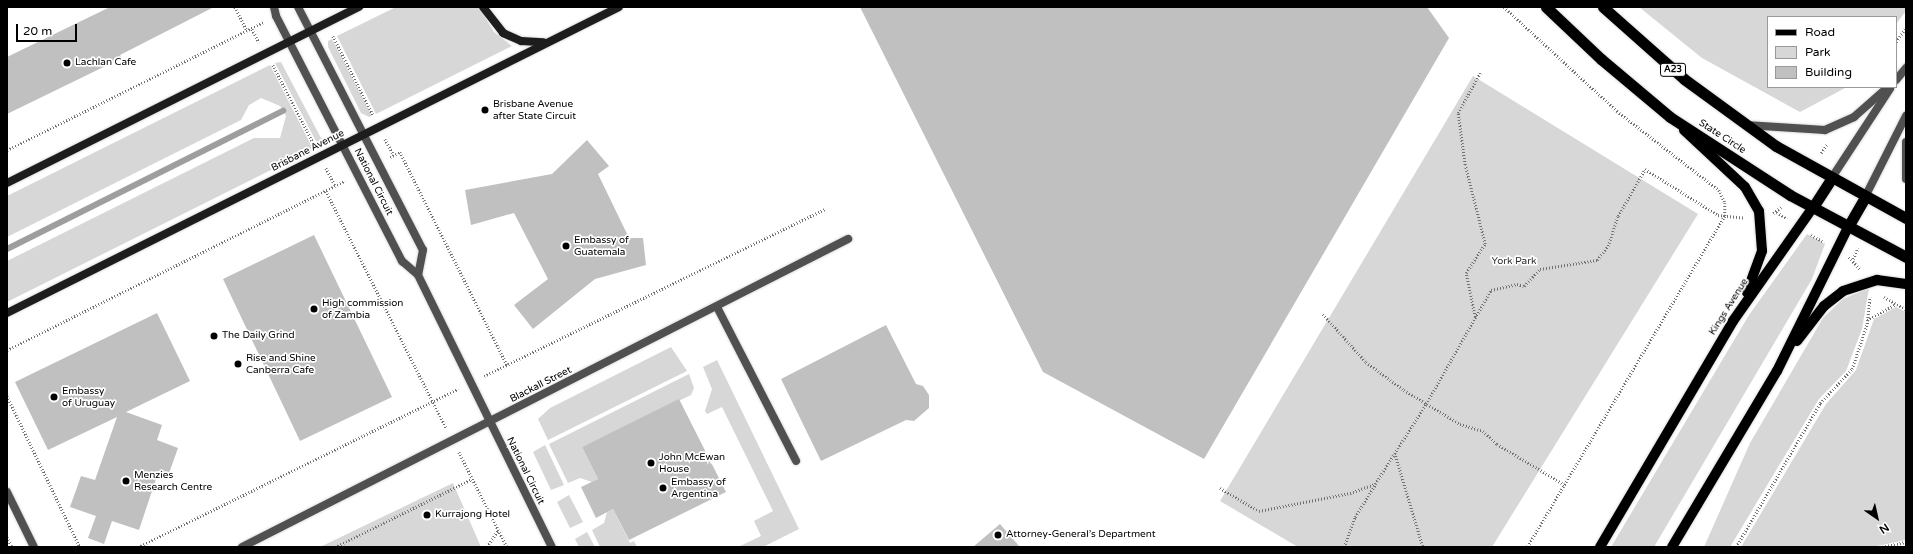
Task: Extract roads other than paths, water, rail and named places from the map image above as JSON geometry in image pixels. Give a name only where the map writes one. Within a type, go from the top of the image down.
[{"type":"highway","name":"State Circle","points":[[1546,7],[1600,59],[1670,116],[1813,207],[1906,257]]},
{"type":"highway","name":"A23","points":[[1603,7],[1641,43],[1746,125],[1831,179],[1906,218]]},
{"type":"highway","name":"Kings Avenue","points":[[1813,207],[1831,179]]},
{"type":"highway","points":[[1849,225],[1865,197]]},
{"type":"main road","points":[[7,183],[359,7]]},
{"type":"main road","points":[[483,7],[496,26],[516,39],[541,43],[559,36]]},
{"type":"main road","name":"Brisbane Avenue","points":[[7,313],[619,7]]},
{"type":"main road","points":[[1670,116],[1745,187],[1759,211],[1762,251],[1733,321]]},
{"type":"main road","name":"Kings Avenue","points":[[1600,547],[1733,321],[1798,226],[1813,207]]},
{"type":"main road","points":[[1777,371],[1849,225]]},
{"type":"main road","points":[[1672,547],[1777,371],[1817,313],[1836,295],[1877,280],[1906,284]]},
{"type":"street","name":"National Circuit","points":[[274,7],[289,42],[402,261],[418,274],[552,547]]},
{"type":"street","name":"National Circuit","points":[[298,7],[423,250],[418,274]]},
{"type":"street","points":[[1897,79],[1906,68]]},
{"type":"street","points":[[1746,125],[1825,130],[1854,117],[1889,88]]},
{"type":"street","name":"Kings Avenue","points":[[1831,179],[1889,88]]},
{"type":"street","points":[[1865,197],[1906,116]]},
{"type":"street","points":[[1906,142],[1906,179]]},
{"type":"street","name":"Blackall Street","points":[[242,547],[717,307],[848,239]]},
{"type":"street","points":[[717,307],[796,461]]},
{"type":"street","points":[[7,492],[34,547]]},
{"type":"waterway","points":[[7,249],[283,111]]},
{"type":"place","name":"Lachlan Cafe","points":[[67,63]]},
{"type":"place","name":"Brisbane Avenue after State Circuit","points":[[485,110]]},
{"type":"place","name":"Embassy of Guatemala","points":[[566,246]]},
{"type":"place","name":"High commission of Zambia","points":[[314,309]]},
{"type":"place","name":"The Daily Grind","points":[[214,336]]},
{"type":"place","name":"Rise and Shine Canberra Cafe","points":[[238,364]]},
{"type":"place","name":"Embassy of Uruguay","points":[[54,397]]},
{"type":"place","name":"John McEwan House","points":[[651,463]]},
{"type":"place","name":"Menzies Research Centre","points":[[126,481]]},
{"type":"place","name":"Embassy of Argentina","points":[[663,488]]},
{"type":"place","name":"Kurrajong Hotel","points":[[427,515]]},
{"type":"place","name":"Attorney-General’s Department","points":[[998,535]]},
{"type":"park label","name":"York Park","points":[[1514,262]]}]
